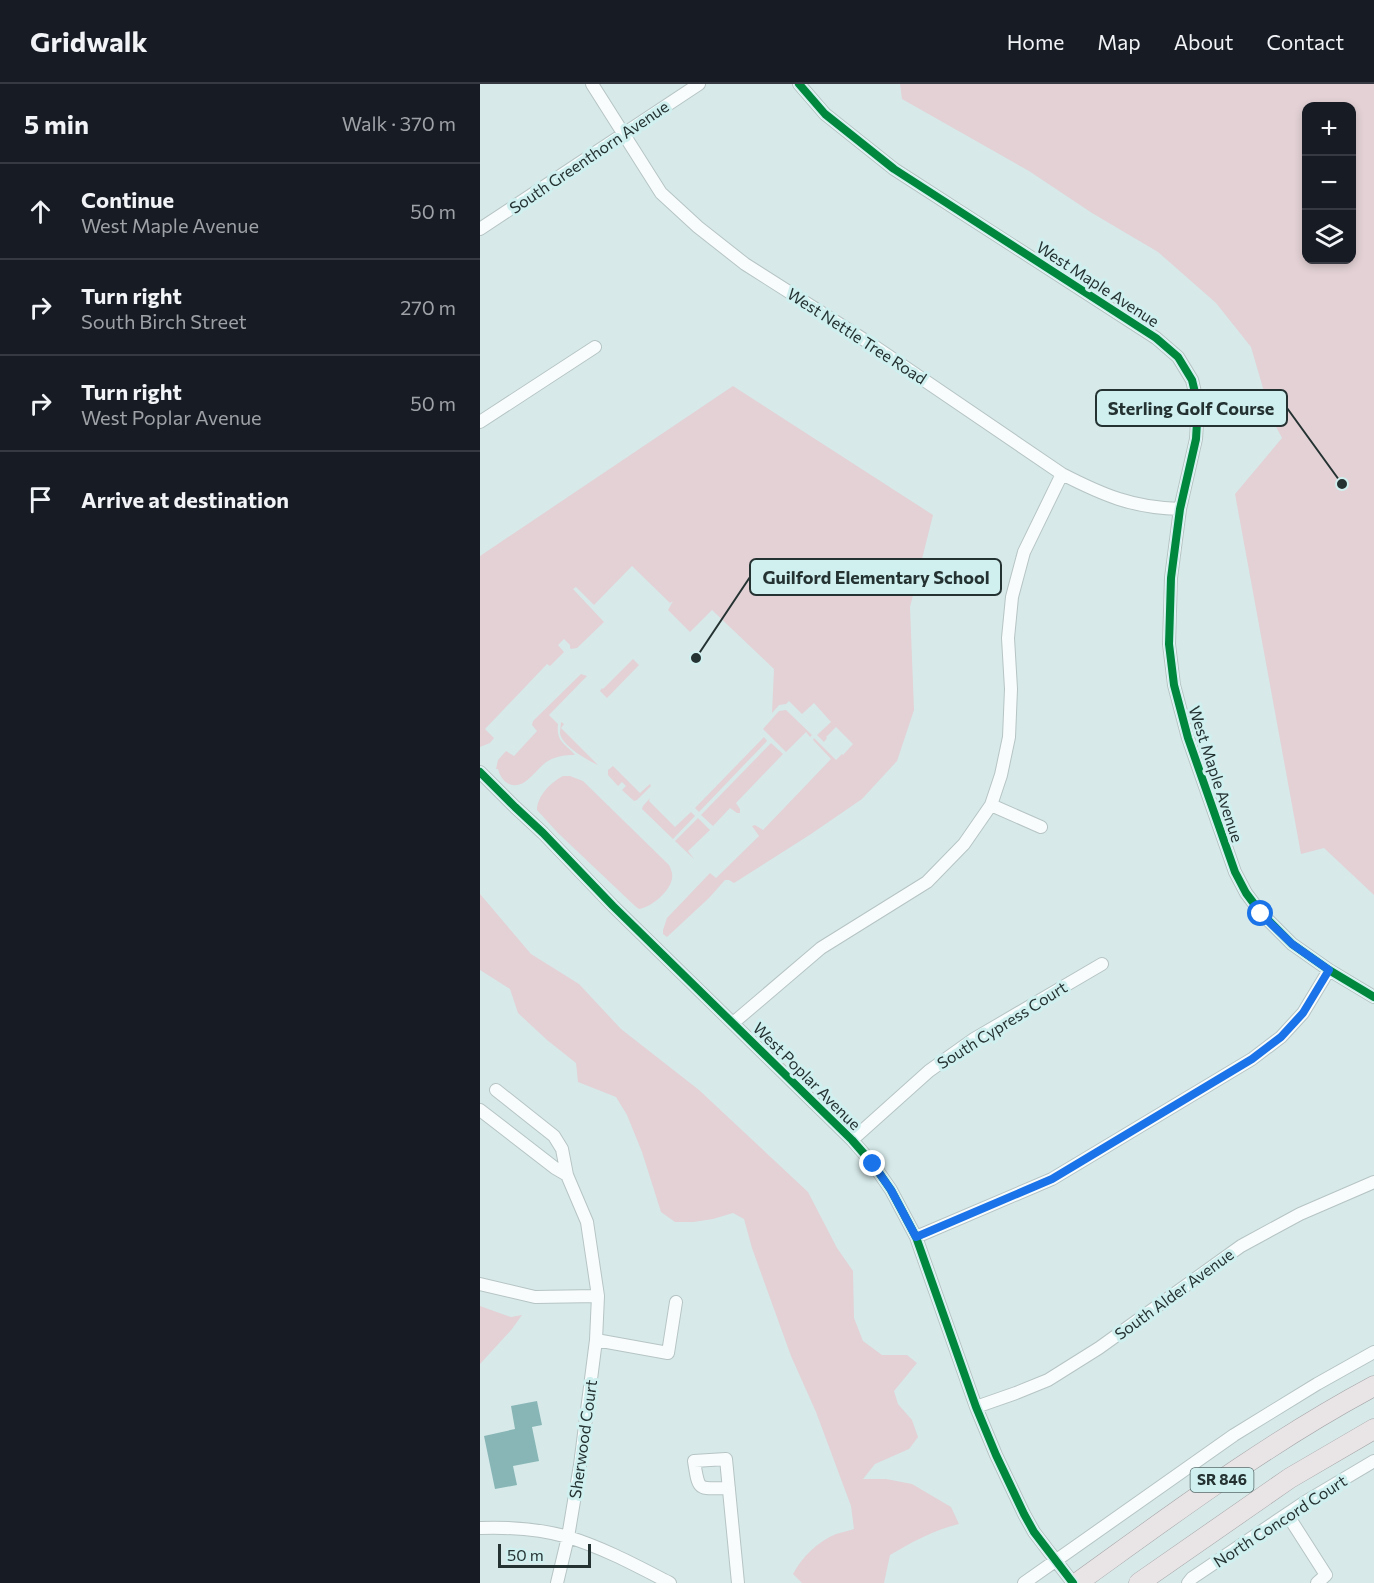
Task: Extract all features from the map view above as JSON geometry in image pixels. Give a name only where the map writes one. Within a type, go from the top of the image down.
[{"type":"main road","name":"SR 846","points":[[1075,1583],[1247,1463],[1374,1386]]},
{"type":"main road","name":"SR 846","points":[[1139,1583],[1290,1478],[1374,1429]]},
{"type":"street","name":"West Nettle Tree Road","points":[[592,84],[661,193],[698,227],[745,264],[874,346],[1062,474],[1095,491],[1131,503],[1180,509]]},
{"type":"street","name":"South Greenthorn Avenue","points":[[480,229],[699,84]]},
{"type":"street","name":"West Maple Avenue","points":[[799,84],[825,114],[894,169],[1156,338],[1178,357],[1192,380],[1198,405],[1196,439],[1180,509],[1171,578],[1169,644],[1174,685],[1188,738],[1235,872],[1261,914],[1292,944],[1374,997]]},
{"type":"street","points":[[480,422],[595,347]]},
{"type":"street","points":[[733,1023],[821,948],[927,882],[964,844],[991,805],[1010,737],[1011,689],[1008,638],[1012,597],[1024,552],[1062,474]]},
{"type":"street","name":"West Poplar Avenue","points":[[480,772],[852,1140],[873,1164],[891,1190],[916,1237],[976,1407],[1024,1514],[1034,1532],[1075,1583]]},
{"type":"street","points":[[991,805],[1041,827]]},
{"type":"street","name":"South Cypress Court","points":[[852,1140],[929,1071],[974,1039],[1102,964]]},
{"type":"street","points":[[916,1237],[1052,1179],[1252,1059],[1281,1037],[1303,1013],[1329,970]]},
{"type":"street","name":"Sherwood Court","points":[[495,1090],[554,1136],[562,1149],[567,1175],[586,1222],[598,1296],[596,1340],[580,1465],[568,1537],[557,1583]]},
{"type":"street","points":[[480,1110],[567,1175]]},
{"type":"street","name":"South Alder Avenue","points":[[976,1407],[1048,1380],[1099,1348],[1241,1246],[1299,1214],[1374,1182]]},
{"type":"street","points":[[480,1284],[535,1297],[598,1296]]},
{"type":"street","points":[[596,1340],[668,1353],[676,1302]]},
{"type":"street","points":[[1024,1583],[1234,1435],[1374,1352]]},
{"type":"street","name":"North Concord Court","points":[[1188,1583],[1192,1578],[1287,1514],[1374,1461]]},
{"type":"street","points":[[729,1488],[738,1583]]},
{"type":"street","points":[[1287,1514],[1326,1575],[1317,1583]]},
{"type":"street","points":[[480,1528],[527,1529],[568,1537],[601,1549],[670,1583]]},
{"type":"shaded area","points":[[900,84],[1374,84],[1374,895],[1324,848],[1301,854],[1235,494],[1282,438],[1272,419],[1251,347],[1216,303],[1158,252],[1092,213],[1029,171],[902,99]]},
{"type":"shaded area","points":[[733,386],[933,515],[910,607],[914,710],[897,761],[862,799],[734,883],[725,880],[667,937],[663,934],[663,930],[667,918],[710,873],[716,878],[759,836],[752,826],[755,825],[763,830],[831,759],[813,740],[814,738],[836,760],[853,744],[836,727],[824,742],[817,735],[831,722],[814,703],[802,714],[789,701],[779,705],[772,713],[774,669],[712,610],[690,632],[668,610],[673,601],[670,603],[632,566],[594,605],[576,587],[573,589],[604,622],[577,648],[571,649],[564,639],[558,645],[564,652],[550,666],[547,664],[485,729],[494,738],[490,743],[480,747],[480,556]]},
{"type":"shaded area","points":[[633,659],[639,665],[607,698],[600,691],[602,688]]},
{"type":"shaded area","points":[[581,674],[587,676],[549,715],[558,724],[560,739],[575,755],[561,756],[548,761],[525,782],[515,785],[507,783],[496,769],[498,760],[506,751],[514,756],[537,731],[532,725],[533,721]]},
{"type":"shaded area","points":[[786,710],[812,735],[810,737],[806,732],[786,752],[763,729],[779,711]]},
{"type":"shaded area","points":[[561,722],[564,724],[561,728],[598,765],[581,756],[561,738],[560,733]]},
{"type":"shaded area","points":[[764,737],[767,741],[699,812],[695,808]]},
{"type":"shaded area","points":[[771,743],[783,754],[736,803],[740,813],[730,808],[713,826],[701,815]]},
{"type":"shaded area","points":[[613,766],[640,793],[650,784],[651,786],[634,801],[622,790],[626,786],[622,782],[618,786],[608,775],[608,770]]},
{"type":"shaded area","points":[[563,776],[583,781],[669,865],[672,875],[670,884],[654,902],[644,908],[639,909],[635,906],[537,810],[539,800],[546,790]]},
{"type":"shaded area","points":[[650,798],[649,801],[675,827],[691,812],[695,816],[673,839],[642,809]]},
{"type":"shaded area","points":[[698,818],[710,830],[688,851],[694,859],[675,841]]},
{"type":"shaded area","points":[[480,894],[531,954],[579,984],[621,1029],[699,1090],[808,1192],[837,1248],[853,1271],[854,1318],[863,1341],[882,1355],[907,1355],[917,1363],[894,1391],[898,1404],[912,1420],[918,1437],[909,1449],[875,1464],[863,1479],[886,1479],[912,1484],[951,1507],[959,1524],[923,1537],[890,1555],[884,1583],[802,1583],[793,1574],[816,1546],[829,1537],[854,1529],[851,1506],[816,1412],[791,1356],[752,1248],[744,1219],[733,1213],[713,1219],[675,1222],[661,1212],[642,1152],[627,1115],[616,1097],[578,1082],[576,1063],[518,1013],[510,989],[480,970]]},
{"type":"shaded area","points":[[480,1306],[511,1317],[522,1315],[480,1364]]},
{"type":"water","points":[[537,1401],[542,1425],[532,1427],[539,1461],[513,1466],[517,1485],[495,1489],[484,1436],[515,1429],[511,1406]]},
{"type":"cycle path","points":[[799,84],[825,114],[894,169],[1156,338],[1178,357],[1192,380],[1198,405],[1196,439],[1180,509],[1171,578],[1169,644],[1174,685],[1188,738],[1235,872],[1246,893],[1261,913],[1292,944],[1374,997]]},
{"type":"cycle path","points":[[480,772],[852,1140],[873,1164],[891,1190],[916,1237],[976,1407],[1024,1514],[1034,1532],[1073,1583]]},
{"type":"place","name":"Sterling Golf Course","points":[[1342,484]]},
{"type":"place","name":"Guilford Elementary School","points":[[696,658]]},
{"type":"route","points":[[873,1164],[891,1190],[916,1237],[1052,1179],[1252,1059],[1281,1037],[1303,1013],[1329,970],[1292,944],[1261,914]]}]
